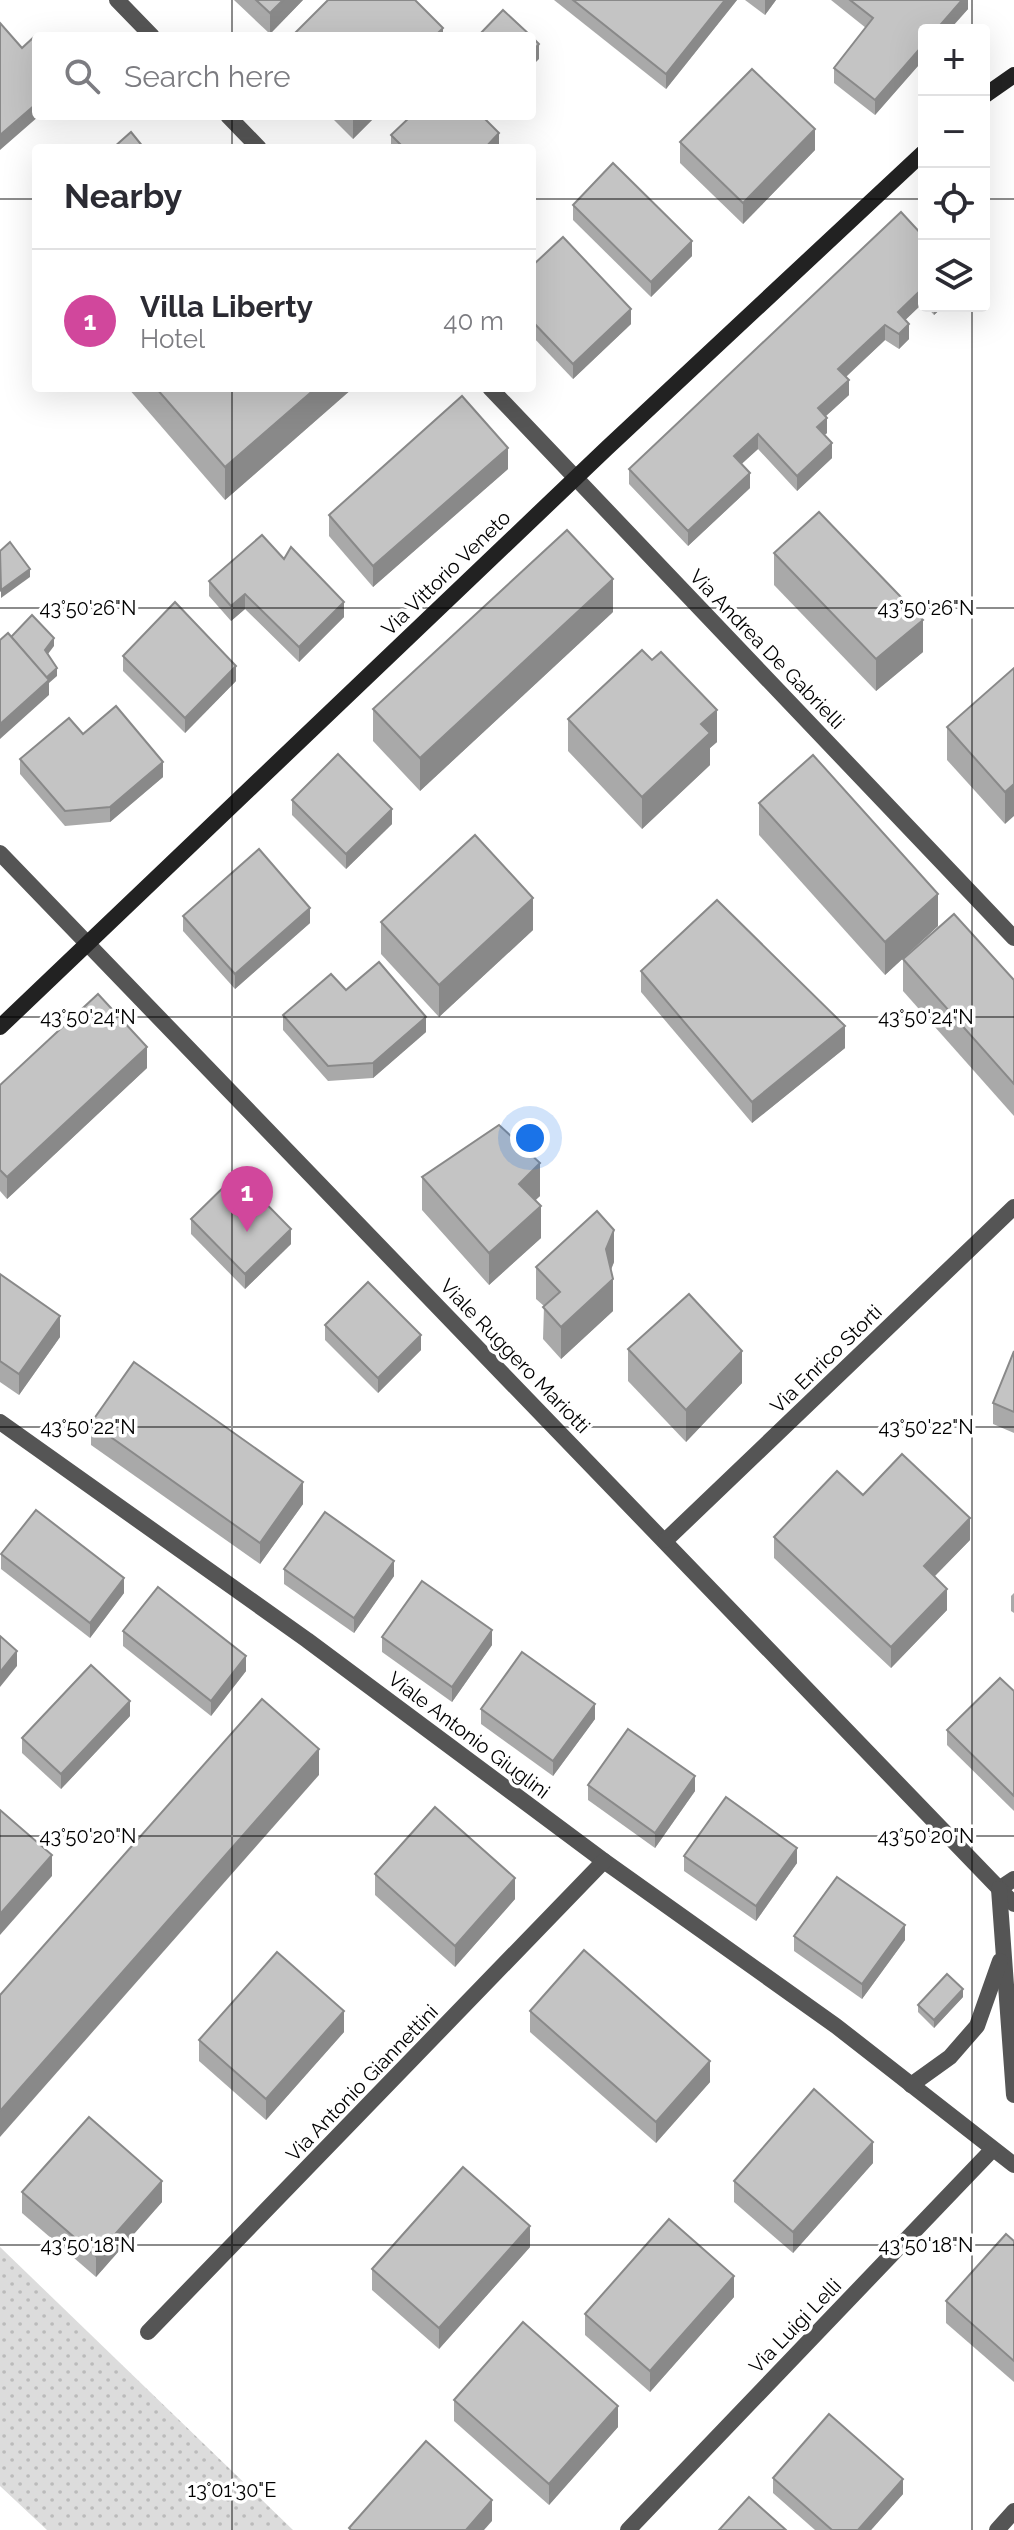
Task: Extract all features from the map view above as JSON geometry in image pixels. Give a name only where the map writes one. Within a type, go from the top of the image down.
[{"type":"street","points":[[117,0],[148,32]]},
{"type":"street","points":[[990,92],[1014,75]]},
{"type":"street","points":[[232,120],[255,144]]},
{"type":"street","name":"Via Vittorio Veneto","points":[[0,1027],[576,477],[918,158]]},
{"type":"street","name":"Via Andrea De Gabrielli","points":[[494,392],[1014,938]]},
{"type":"street","name":"Viale Ruggero Mariotti","points":[[0,853],[1014,1904]]},
{"type":"street","name":"Via Enrico Storti","points":[[666,1540],[1014,1207]]},
{"type":"street","name":"Viale Antonio Giuglini","points":[[0,1422],[307,1640],[604,1861],[836,2026],[1014,2165]]},
{"type":"street","name":"Via Antonio Giannettini","points":[[148,2332],[604,1861]]},
{"type":"street","points":[[1014,1879],[999,1889],[1014,2095]]},
{"type":"street","points":[[911,2085],[950,2057],[977,2026],[1004,1949]]},
{"type":"street","name":"Via Luigi Lelli","points":[[628,2530],[992,2150]]},
{"type":"street","points":[[997,2530],[1014,2511]]},
{"type":"shaded area","points":[[0,2247],[293,2530],[47,2530],[0,2486]]},
{"type":"building","points":[[256,0],[283,0],[270,13]]},
{"type":"building","points":[[328,0],[415,0],[443,28],[439,32],[296,32]]},
{"type":"building","points":[[573,0],[725,0],[666,74]]},
{"type":"building","points":[[850,0],[962,0],[941,24],[918,24],[918,51],[875,100],[834,68],[873,18]]},
{"type":"building","points":[[503,10],[527,32],[482,32]]},
{"type":"building","points":[[0,23],[22,48],[32,39],[32,107],[0,135]]},
{"type":"building","points":[[752,69],[815,129],[743,203],[680,142]]},
{"type":"building","points":[[407,120],[486,120],[499,133],[489,144],[400,144],[391,135]]},
{"type":"building","points":[[131,132],[141,144],[118,144]]},
{"type":"building","points":[[613,163],[692,241],[651,282],[573,205]]},
{"type":"building","points":[[901,212],[918,230],[918,293],[898,312],[909,324],[899,334],[885,325],[838,369],[849,380],[818,408],[827,418],[817,427],[832,443],[797,476],[758,434],[734,456],[750,473],[688,531],[629,469]]},
{"type":"building","points":[[563,237],[631,309],[573,364],[536,325],[536,262]]},
{"type":"building","points":[[159,392],[311,392],[225,467]]},
{"type":"building","points":[[462,396],[508,448],[373,566],[329,515]]},
{"type":"building","points":[[819,512],[923,620],[876,659],[774,553]]},
{"type":"building","points":[[567,530],[613,579],[420,758],[373,709]]},
{"type":"building","points":[[262,535],[284,559],[291,547],[344,602],[299,647],[245,594],[231,606],[209,581]]},
{"type":"building","points":[[10,542],[30,569],[1,590],[0,551]]},
{"type":"building","points":[[175,602],[236,666],[185,718],[123,656]]},
{"type":"building","points":[[32,615],[54,638],[45,650],[57,668],[46,678],[11,637]]},
{"type":"building","points":[[8,633],[49,680],[0,724],[0,640]]},
{"type":"building","points":[[642,650],[652,660],[661,652],[717,710],[701,724],[710,733],[642,797],[568,719]]},
{"type":"building","points":[[1014,668],[1014,784],[1005,792],[947,727]]},
{"type":"building","points":[[116,706],[163,762],[110,807],[65,811],[20,759],[69,718],[83,734]]},
{"type":"building","points":[[338,754],[392,809],[346,854],[292,800]]},
{"type":"building","points":[[813,755],[938,894],[885,942],[759,803]]},
{"type":"building","points":[[475,835],[533,898],[439,985],[381,922]]},
{"type":"building","points":[[259,849],[310,908],[235,974],[183,916]]},
{"type":"building","points":[[717,900],[845,1026],[752,1102],[641,971]]},
{"type":"building","points":[[954,914],[1014,980],[1014,1084],[903,959]]},
{"type":"building","points":[[379,962],[426,1017],[373,1063],[328,1066],[283,1015],[331,974],[346,990]]},
{"type":"building","points":[[98,994],[147,1047],[7,1177],[0,1170],[0,1085]]},
{"type":"building","points":[[499,1125],[540,1163],[519,1184],[541,1206],[489,1253],[422,1177]]},
{"type":"building","points":[[237,1174],[291,1229],[245,1274],[191,1219]]},
{"type":"building","points":[[597,1211],[614,1230],[606,1249],[613,1279],[561,1327],[543,1307],[560,1292],[536,1267]]},
{"type":"building","points":[[0,1274],[60,1316],[19,1374],[0,1361]]},
{"type":"building","points":[[368,1282],[421,1335],[378,1378],[325,1325]]},
{"type":"building","points":[[689,1294],[742,1351],[686,1410],[628,1349]]},
{"type":"building","points":[[1014,1351],[1014,1412],[993,1403]]},
{"type":"building","points":[[134,1362],[303,1482],[260,1543],[91,1423]]},
{"type":"building","points":[[902,1454],[970,1518],[924,1566],[947,1589],[891,1647],[774,1537],[837,1471],[863,1495]]},
{"type":"building","points":[[36,1510],[124,1578],[90,1623],[1,1554]]},
{"type":"building","points":[[325,1512],[394,1561],[354,1618],[284,1569]]},
{"type":"building","points":[[422,1581],[492,1630],[452,1687],[382,1637]]},
{"type":"building","points":[[158,1587],[246,1656],[211,1701],[123,1631]]},
{"type":"building","points":[[0,1636],[17,1651],[0,1672]]},
{"type":"building","points":[[522,1652],[595,1704],[553,1761],[481,1709]]},
{"type":"building","points":[[91,1665],[130,1701],[61,1774],[22,1738]]},
{"type":"building","points":[[1000,1678],[1014,1691],[1014,1796],[947,1730]]},
{"type":"building","points":[[262,1699],[319,1749],[0,2111],[0,1995]]},
{"type":"building","points":[[628,1729],[695,1776],[655,1833],[588,1785]]},
{"type":"building","points":[[726,1797],[797,1848],[756,1906],[684,1856]]},
{"type":"building","points":[[435,1807],[515,1878],[455,1946],[375,1874]]},
{"type":"building","points":[[0,1810],[52,1855],[0,1914]]},
{"type":"building","points":[[837,1877],[905,1925],[862,1984],[794,1936]]},
{"type":"building","points":[[584,1950],[710,2061],[656,2122],[530,2011]]},
{"type":"building","points":[[277,1952],[344,2011],[266,2099],[199,2040]]},
{"type":"building","points":[[947,1974],[963,1989],[934,2020],[918,2005]]},
{"type":"building","points":[[814,2089],[873,2142],[793,2232],[734,2181]]},
{"type":"building","points":[[89,2117],[162,2181],[96,2256],[22,2192]]},
{"type":"building","points":[[463,2167],[530,2226],[439,2328],[372,2269]]},
{"type":"building","points":[[669,2219],[734,2276],[650,2371],[585,2314]]},
{"type":"building","points":[[1006,2234],[1014,2241],[1014,2361],[946,2301]]},
{"type":"building","points":[[523,2322],[618,2406],[549,2484],[454,2400]]},
{"type":"building","points":[[829,2414],[903,2479],[858,2530],[832,2530],[773,2478]]},
{"type":"building","points":[[426,2441],[492,2500],[466,2530],[351,2530],[349,2528]]},
{"type":"building","points":[[749,2497],[786,2530],[719,2530]]},
{"type":"place","name":"Villa Liberty","points":[[247,1232]]}]
